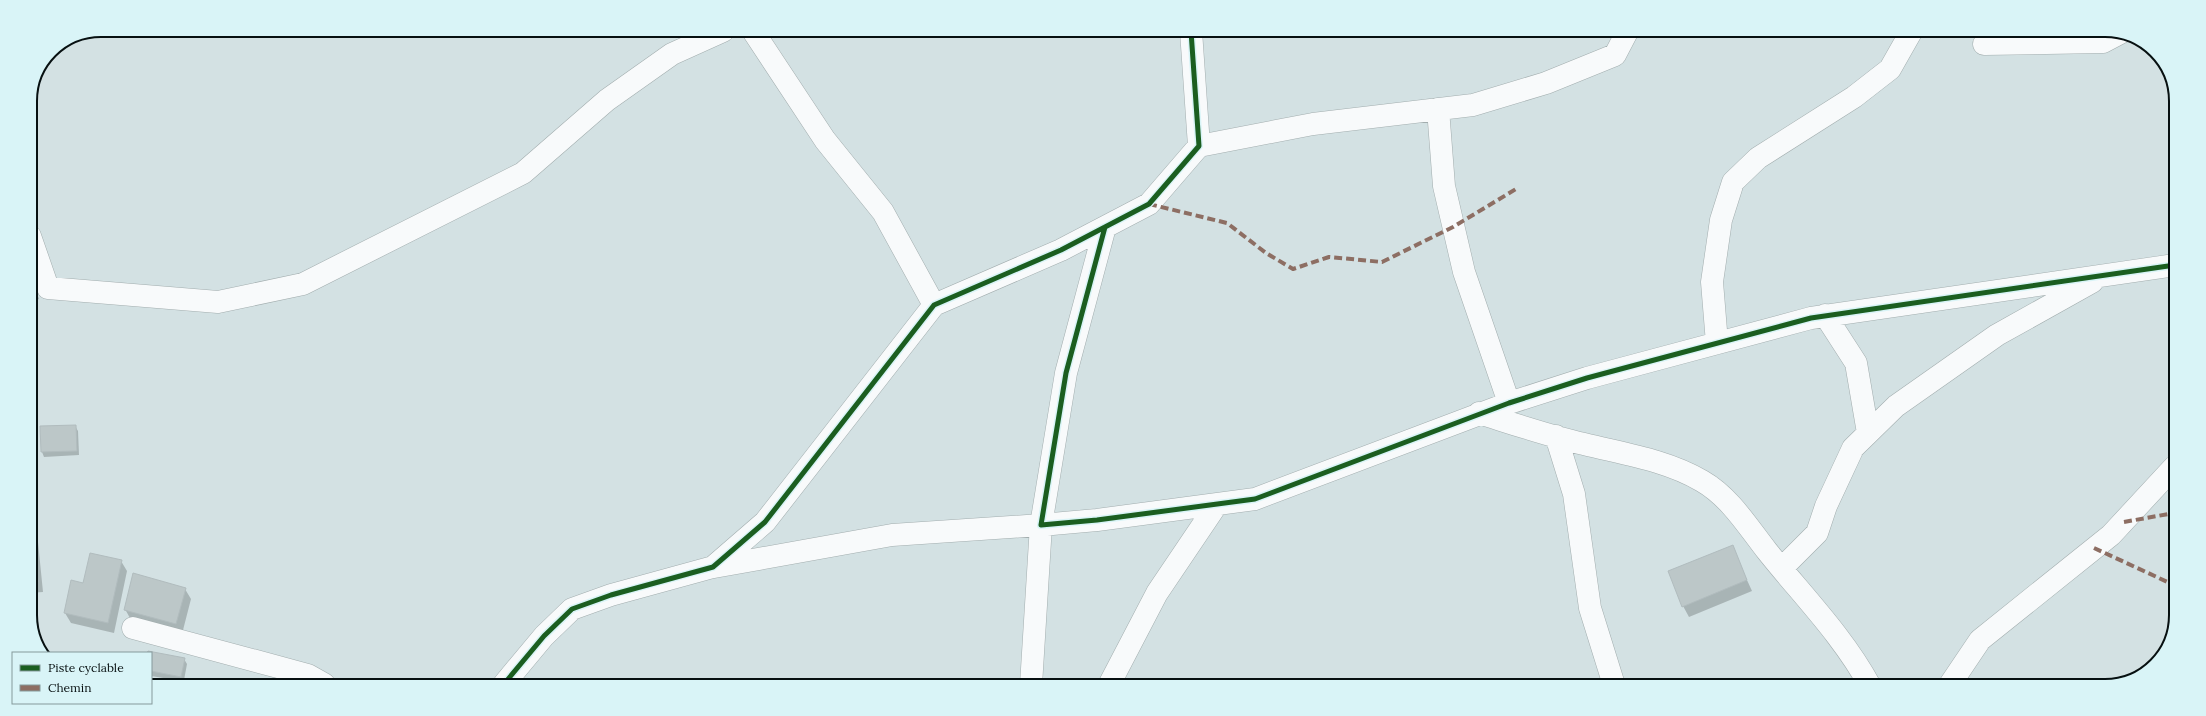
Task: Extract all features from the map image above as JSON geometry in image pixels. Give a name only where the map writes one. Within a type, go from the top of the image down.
[{"type":"street","points":[[37,256],[48,288],[218,302],[302,284],[522,173],[607,100],[672,54],[710,37]]},
{"type":"street","points":[[756,37],[825,140],[883,212],[934,305]]},
{"type":"street","points":[[1191,37],[1199,146]]},
{"type":"street","points":[[713,567],[765,522],[934,305],[1061,250],[1149,204],[1199,146],[1313,124],[1473,105],[1538,85],[1615,55],[1624,37]]},
{"type":"street","points":[[1717,343],[1712,282],[1721,220],[1733,182],[1758,158],[1854,97],[1890,69],[1908,37]]},
{"type":"street","points":[[1984,44],[2103,42],[2111,38]]},
{"type":"street","points":[[1438,109],[1444,186],[1464,272],[1509,403]]},
{"type":"street","points":[[1031,679],[1041,526],[1066,373],[1105,227]]},
{"type":"street","points":[[508,679],[544,636],[572,609],[611,595],[713,567],[892,535],[1041,526],[1255,499],[1389,450],[1509,403],[1587,378],[1717,343],[1825,316],[2169,266]]},
{"type":"street","points":[[1782,568],[1817,533],[1826,506],[1853,448],[1896,406],[1998,335],[2104,275]]},
{"type":"street","points":[[1825,316],[1856,363],[1868,433]]},
{"type":"street","points":[[1480,414],[1556,436],[1654,461],[1702,481],[1733,507],[1816,609],[1860,668],[1866,679]]},
{"type":"street","points":[[1556,436],[1574,494],[1590,608],[1612,679]]},
{"type":"street","points":[[1954,679],[1980,640],[2111,535],[2169,472]]},
{"type":"street","points":[[1112,679],[1157,593],[1217,504]]},
{"type":"street","points":[[133,628],[308,675],[315,679]]},
{"type":"building","points":[[76,425],[77,451],[41,452],[40,426]]},
{"type":"building","points":[[1733,545],[1747,580],[1682,607],[1668,571]]},
{"type":"building","points":[[90,553],[122,560],[108,623],[64,613],[71,580],[83,583]]},
{"type":"building","points":[[133,573],[186,588],[176,624],[124,610]]},
{"type":"building","points":[[148,651],[185,658],[181,677],[152,671],[152,652]]},
{"type":"marked path","points":[[1149,204],[1227,223],[1266,253],[1293,269],[1329,257],[1382,262],[1453,227],[1516,189]]},
{"type":"marked path","points":[[2124,522],[2169,514]]},
{"type":"marked path","points":[[2094,548],[2169,583]]},
{"type":"cycle path","points":[[508,679],[544,636],[572,609],[611,595],[713,567],[765,522],[934,305],[1061,250],[1149,204],[1199,146],[1191,37]]},
{"type":"cycle path","points":[[1105,227],[1066,373],[1041,525],[1097,520],[1255,499],[1509,403],[1587,378],[1811,318],[2169,266]]}]
